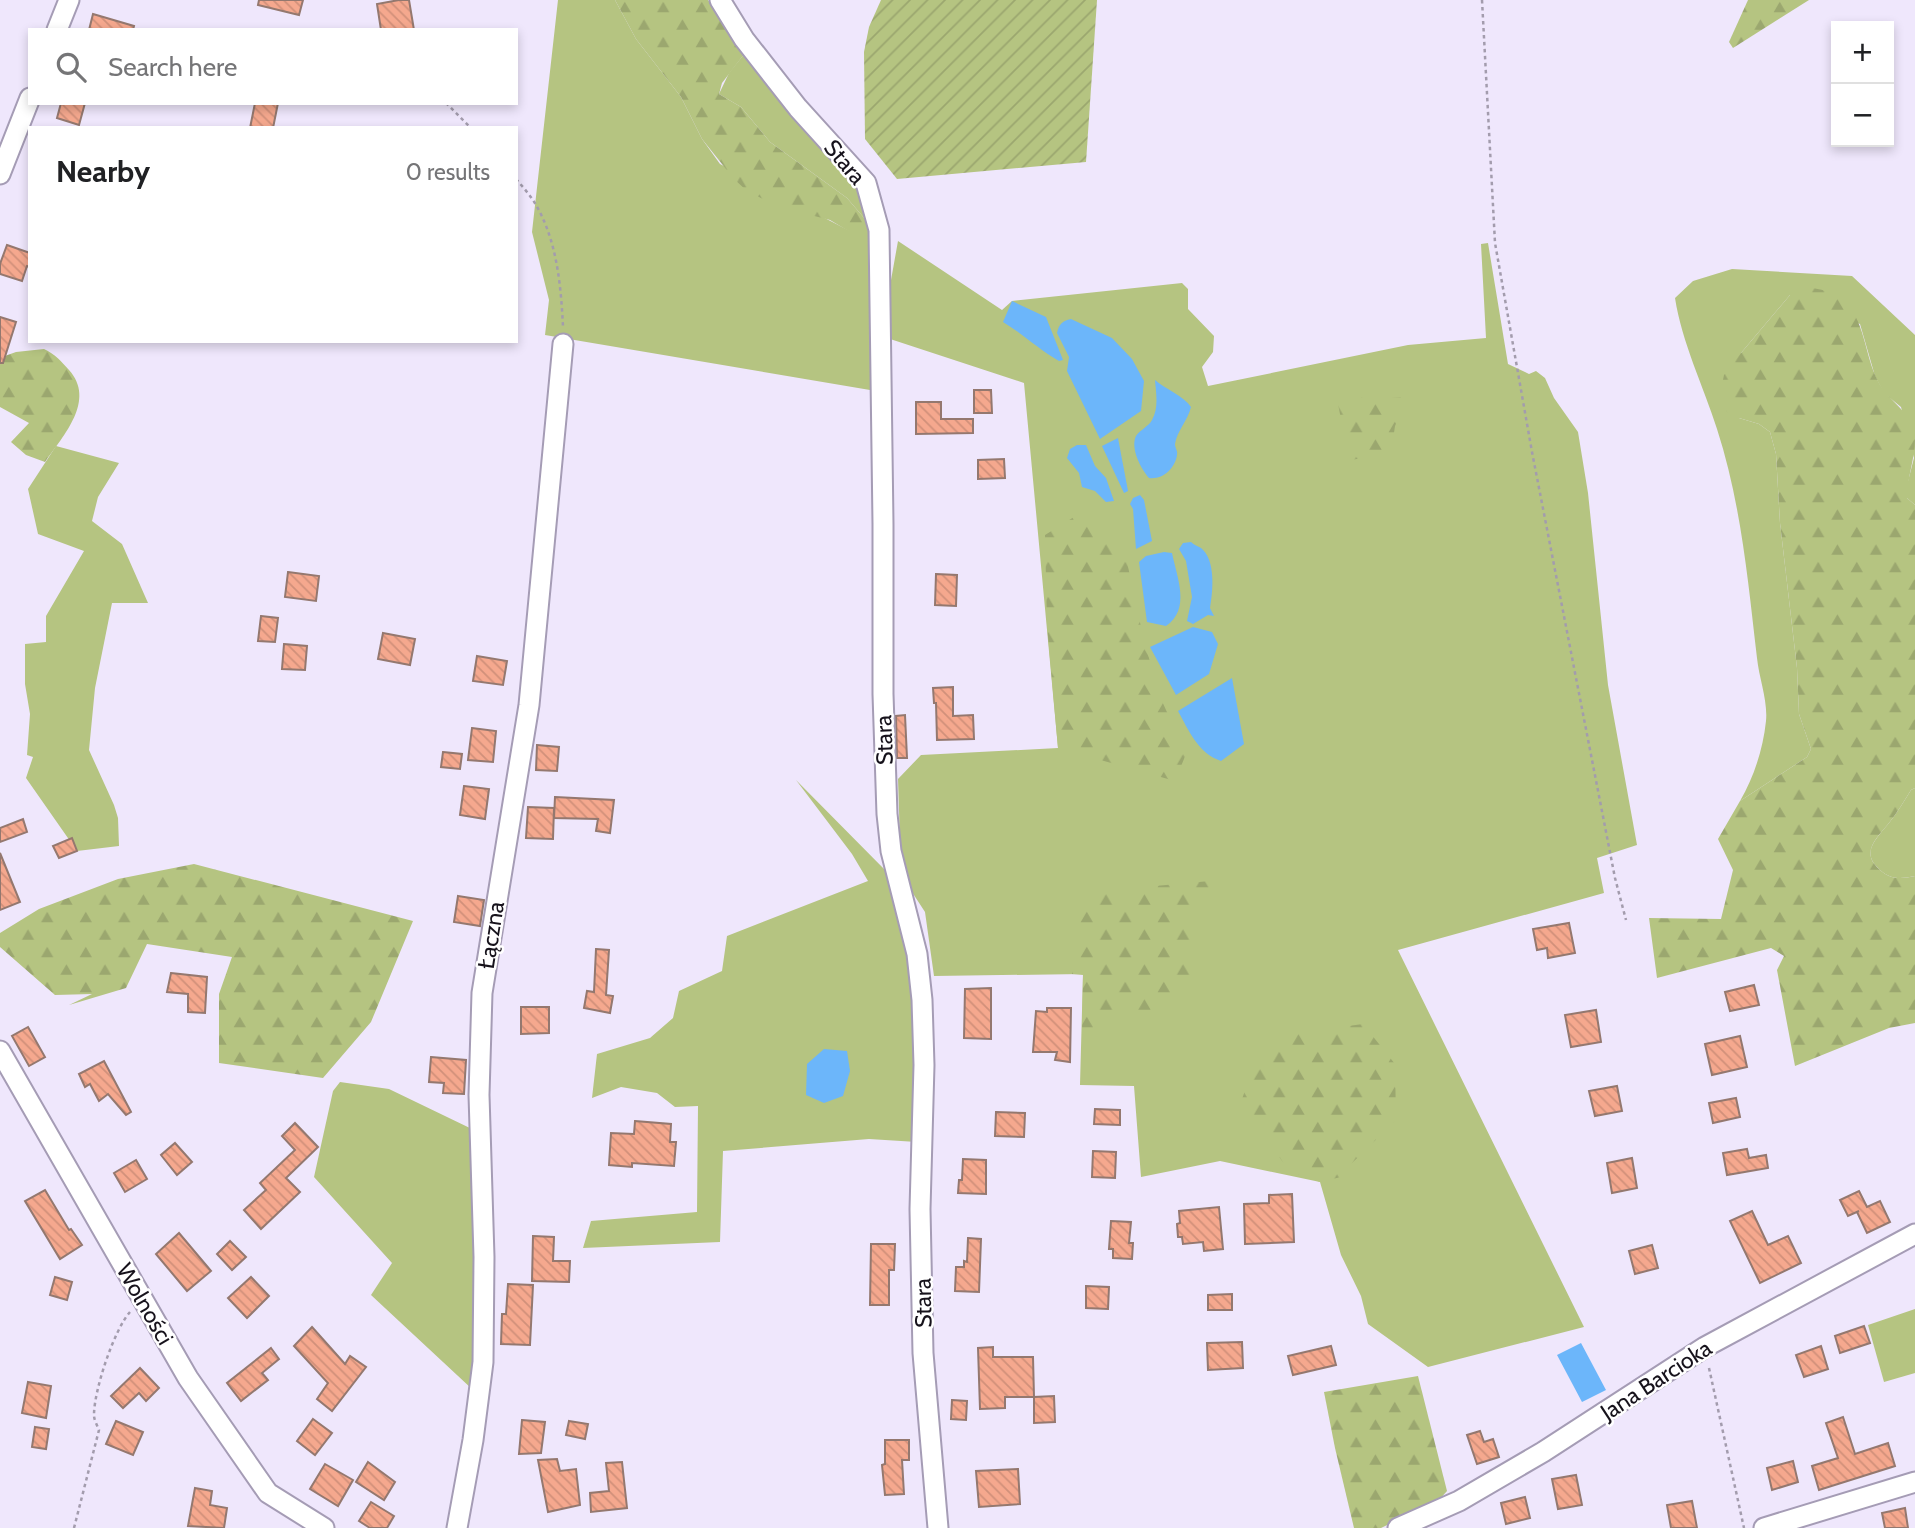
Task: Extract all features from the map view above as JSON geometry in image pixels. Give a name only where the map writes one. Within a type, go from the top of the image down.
[{"type":"street","points":[[58,28],[69,0]]},
{"type":"street","name":"Stara","points":[[720,0],[744,39],[798,108],[866,183],[879,238],[883,694],[887,814],[891,851],[917,954],[922,1000],[924,1065],[920,1209],[923,1353],[938,1528]]},
{"type":"street","points":[[0,173],[28,103]]},
{"type":"street","name":"Łączna","points":[[457,1528],[473,1440],[483,1362],[484,1218],[479,1095],[482,993],[529,705],[563,344]]},
{"type":"street","name":"Wolności","points":[[0,1051],[188,1378],[268,1493],[324,1528]]},
{"type":"street","name":"Jana Barcioka","points":[[1398,1528],[1459,1501],[1543,1452],[1705,1347],[1915,1234]]},
{"type":"street","points":[[1764,1528],[1915,1482]]},
{"type":"path","points":[[1482,0],[1495,243],[1537,478],[1615,878],[1626,920]]},
{"type":"path","points":[[448,105],[469,126]]},
{"type":"path","points":[[518,182],[536,205],[553,246],[561,289],[563,344]]},
{"type":"path","points":[[74,1528],[99,1430],[94,1418],[96,1393],[121,1322],[137,1304],[144,1302]]},
{"type":"path","points":[[1705,1347],[1744,1528]]},
{"type":"green space","points":[[558,0],[615,0],[636,39],[681,97],[702,139],[720,164],[879,246],[870,390],[545,335],[549,300],[532,232]]},
{"type":"green space","points":[[615,0],[708,0],[745,53],[722,83],[719,94],[741,107],[770,142],[847,198],[871,226],[870,244],[830,220],[779,207],[747,191],[734,179],[702,139],[681,97],[636,39]]},
{"type":"green space","points":[[881,0],[1097,0],[1086,162],[897,179],[865,139],[864,52],[869,27]]},
{"type":"green space","points":[[1748,0],[1809,0],[1733,48],[1729,42]]},
{"type":"green space","points":[[745,53],[858,188],[871,226],[847,198],[770,142],[741,107],[719,94],[729,73]]},
{"type":"green space","points":[[898,241],[1002,310],[1012,301],[1182,283],[1188,289],[1188,309],[1214,336],[1213,352],[1202,367],[1208,386],[1408,345],[1486,338],[1481,244],[1488,243],[1508,364],[1529,374],[1536,371],[1545,378],[1554,398],[1578,432],[1588,493],[1608,685],[1637,845],[1597,858],[1604,893],[1398,950],[1584,1327],[1428,1367],[1368,1324],[1361,1296],[1341,1255],[1320,1182],[1220,1161],[1141,1177],[1134,1086],[1080,1085],[1083,974],[934,976],[925,912],[912,892],[900,842],[898,779],[921,755],[1058,748],[1024,383],[881,336]]},
{"type":"green space","points":[[1732,269],[1852,276],[1915,335],[1915,505],[1907,498],[1907,485],[1914,458],[1901,407],[1884,393],[1875,376],[1860,324],[1790,295],[1741,353],[1739,418],[1759,424],[1770,432],[1776,454],[1799,714],[1811,749],[1807,757],[1740,801],[1754,773],[1760,752],[1765,731],[1766,706],[1758,666],[1743,542],[1732,485],[1675,298],[1693,281]]},
{"type":"green space","points":[[1805,286],[1834,294],[1849,307],[1860,327],[1878,381],[1910,421],[1915,439],[1907,498],[1915,505],[1915,788],[1872,845],[1871,857],[1873,863],[1887,875],[1900,878],[1915,876],[1915,1023],[1889,1028],[1795,1066],[1777,970],[1784,956],[1771,948],[1657,978],[1649,918],[1721,919],[1733,870],[1718,839],[1740,801],[1807,757],[1811,749],[1799,714],[1776,454],[1770,432],[1759,424],[1727,412],[1720,394],[1724,375],[1741,353],[1790,295]]},
{"type":"green space","points":[[44,349],[55,355],[69,370],[79,393],[74,417],[45,462],[26,455],[11,442],[29,423],[0,407],[2,357],[16,352]]},
{"type":"green space","points":[[1364,397],[1401,397],[1406,402],[1395,426],[1391,453],[1351,460],[1338,404]]},
{"type":"green space","points":[[56,446],[119,463],[98,497],[92,521],[122,544],[148,603],[112,603],[95,688],[89,750],[114,805],[118,818],[119,846],[77,851],[26,778],[33,757],[27,755],[30,714],[25,684],[25,644],[46,642],[46,616],[84,551],[38,534],[28,489]]},
{"type":"green space","points":[[1074,517],[1110,540],[1127,562],[1144,641],[1161,699],[1186,754],[1175,781],[1058,748],[1047,625],[1045,535]]},
{"type":"green space","points":[[796,780],[886,871],[911,952],[917,1142],[869,1139],[723,1151],[720,1242],[583,1248],[591,1221],[697,1212],[698,1106],[675,1107],[657,1093],[621,1087],[592,1098],[597,1054],[650,1038],[673,1018],[679,991],[722,971],[727,936],[868,881],[852,854]]},
{"type":"green space","points":[[1915,788],[1915,876],[1892,877],[1883,873],[1873,863],[1872,845]]},
{"type":"green space","points":[[194,864],[413,921],[371,1022],[323,1078],[219,1063],[219,994],[232,957],[147,944],[126,988],[69,1005],[92,994],[55,995],[0,947],[0,933],[39,909],[118,879]]},
{"type":"green space","points":[[1221,880],[1191,928],[1194,975],[1165,1007],[1114,1017],[1082,1034],[1083,975],[1072,974],[1078,893]]},
{"type":"green space","points":[[1363,1024],[1395,1064],[1396,1120],[1346,1169],[1345,1176],[1320,1182],[1295,1173],[1282,1161],[1271,1145],[1267,1133],[1242,1099],[1259,1052],[1281,1035]]},
{"type":"green space","points":[[340,1082],[389,1089],[474,1130],[478,1347],[472,1389],[371,1295],[392,1263],[314,1177],[333,1091]]},
{"type":"green space","points":[[1915,1309],[1915,1373],[1884,1382],[1868,1325]]},
{"type":"green space","points":[[1418,1376],[1447,1491],[1439,1500],[1381,1528],[1354,1528],[1324,1392]]},
{"type":"water","points":[[1012,301],[1046,317],[1063,360],[1052,357],[1003,322]]},
{"type":"water","points":[[1071,319],[1112,338],[1132,359],[1144,381],[1141,411],[1100,439],[1067,371],[1069,357],[1057,333],[1061,323]]},
{"type":"water","points":[[1155,380],[1184,399],[1191,407],[1176,439],[1177,454],[1174,465],[1163,475],[1149,478],[1137,458],[1134,446],[1136,436],[1151,422],[1156,411]]},
{"type":"water","points":[[1118,438],[1128,491],[1124,493],[1102,446]]},
{"type":"water","points":[[1077,445],[1086,445],[1095,466],[1106,478],[1114,501],[1106,502],[1095,491],[1082,487],[1079,473],[1067,458],[1070,449]]},
{"type":"water","points":[[1140,495],[1144,500],[1152,541],[1136,549],[1133,509],[1130,504],[1133,498]]},
{"type":"water","points":[[1191,542],[1206,553],[1209,560],[1212,585],[1210,608],[1214,616],[1208,615],[1193,624],[1187,621],[1192,597],[1186,561],[1179,549],[1183,543]]},
{"type":"water","points":[[1172,553],[1180,593],[1178,611],[1166,626],[1147,622],[1139,562],[1146,556]]},
{"type":"water","points":[[1193,627],[1212,632],[1218,644],[1209,674],[1176,695],[1150,647]]},
{"type":"water","points":[[1232,678],[1244,744],[1221,761],[1200,747],[1178,711]]},
{"type":"water","points":[[824,1049],[847,1051],[850,1071],[843,1096],[824,1103],[806,1095],[807,1064]]},
{"type":"water","points":[[1581,1343],[1606,1390],[1582,1402],[1557,1355]]},
{"type":"building","points":[[259,0],[303,0],[299,15],[258,5]]},
{"type":"building","points":[[409,0],[414,28],[381,28],[377,4]]},
{"type":"building","points":[[93,14],[134,26],[134,28],[90,28]]},
{"type":"building","points":[[60,105],[84,105],[79,125],[57,118]]},
{"type":"building","points":[[255,105],[278,105],[273,126],[250,126]]},
{"type":"building","points":[[7,245],[28,252],[28,266],[22,281],[0,274],[0,264]]},
{"type":"building","points":[[0,317],[16,322],[3,363],[0,363]]},
{"type":"building","points":[[974,390],[991,390],[992,413],[974,413]]},
{"type":"building","points":[[916,402],[941,402],[941,419],[973,419],[973,433],[916,434]]},
{"type":"building","points":[[1004,459],[1005,478],[978,479],[978,460]]},
{"type":"building","points":[[288,572],[319,576],[316,601],[285,597]]},
{"type":"building","points":[[936,574],[957,575],[956,606],[935,605]]},
{"type":"building","points":[[261,616],[278,618],[275,642],[258,641]]},
{"type":"building","points":[[383,633],[415,639],[410,665],[378,659]]},
{"type":"building","points":[[284,644],[307,646],[305,670],[282,669]]},
{"type":"building","points":[[477,656],[507,661],[503,685],[473,681]]},
{"type":"building","points":[[953,687],[953,716],[973,715],[974,739],[937,740],[933,688]]},
{"type":"building","points":[[905,715],[907,758],[897,758],[896,716]]},
{"type":"building","points":[[472,728],[496,731],[493,762],[468,760]]},
{"type":"building","points":[[537,745],[559,747],[557,771],[536,770]]},
{"type":"building","points":[[443,752],[462,754],[460,769],[441,767]]},
{"type":"building","points":[[464,786],[489,789],[485,819],[460,815]]},
{"type":"building","points":[[555,797],[614,800],[610,833],[596,831],[598,819],[554,818]]},
{"type":"building","points":[[528,807],[554,808],[553,839],[526,838]]},
{"type":"building","points":[[23,819],[27,832],[0,842],[0,828]]},
{"type":"building","points":[[72,838],[77,851],[59,858],[53,846]]},
{"type":"building","points":[[0,853],[20,902],[0,910]]},
{"type":"building","points":[[458,896],[484,900],[480,926],[454,922]]},
{"type":"building","points":[[1569,923],[1575,953],[1548,958],[1547,948],[1537,950],[1533,929]]},
{"type":"building","points":[[596,949],[609,950],[606,995],[613,996],[610,1013],[584,1008],[587,991],[594,992]]},
{"type":"building","points":[[171,973],[207,977],[205,1013],[188,1012],[188,994],[167,992]]},
{"type":"building","points":[[1754,985],[1759,1005],[1730,1011],[1725,992]]},
{"type":"building","points":[[991,988],[991,1039],[964,1038],[965,989]]},
{"type":"building","points":[[521,1007],[549,1007],[549,1033],[521,1034]]},
{"type":"building","points":[[1047,1008],[1071,1008],[1070,1062],[1055,1060],[1057,1052],[1033,1052],[1036,1011],[1047,1012]]},
{"type":"building","points":[[1596,1010],[1601,1042],[1571,1047],[1565,1015]]},
{"type":"building","points":[[28,1027],[45,1057],[29,1066],[12,1036]]},
{"type":"building","points":[[1740,1036],[1747,1067],[1712,1075],[1705,1044]]},
{"type":"building","points":[[431,1057],[466,1060],[464,1094],[443,1093],[444,1083],[429,1082]]},
{"type":"building","points":[[104,1061],[131,1112],[126,1115],[108,1094],[99,1101],[90,1084],[85,1087],[79,1074]]},
{"type":"building","points":[[1617,1086],[1622,1111],[1595,1116],[1589,1091]]},
{"type":"building","points":[[1736,1098],[1740,1117],[1713,1123],[1709,1103]]},
{"type":"building","points":[[1095,1109],[1120,1110],[1120,1125],[1094,1124]]},
{"type":"building","points":[[996,1112],[1025,1113],[1024,1137],[995,1136]]},
{"type":"building","points":[[635,1121],[671,1124],[670,1142],[676,1142],[674,1166],[632,1163],[632,1167],[609,1165],[611,1133],[634,1134]]},
{"type":"building","points":[[295,1123],[318,1147],[286,1178],[300,1192],[261,1229],[244,1210],[266,1190],[260,1183],[295,1150],[282,1136]]},
{"type":"building","points":[[175,1143],[192,1162],[177,1175],[161,1155]]},
{"type":"building","points":[[1747,1149],[1749,1158],[1766,1155],[1768,1168],[1727,1175],[1723,1153]]},
{"type":"building","points":[[1093,1151],[1116,1152],[1115,1178],[1092,1177]]},
{"type":"building","points":[[1632,1158],[1637,1188],[1612,1193],[1607,1163]]},
{"type":"building","points":[[963,1159],[986,1160],[986,1194],[958,1193]]},
{"type":"building","points":[[136,1160],[147,1179],[125,1192],[114,1173]]},
{"type":"building","points":[[45,1190],[69,1230],[71,1229],[82,1245],[60,1259],[25,1201]]},
{"type":"building","points":[[1859,1191],[1867,1207],[1880,1201],[1890,1222],[1867,1233],[1857,1212],[1859,1211],[1848,1216],[1840,1200]]},
{"type":"building","points":[[1292,1194],[1294,1242],[1245,1244],[1244,1204],[1269,1203],[1269,1195]]},
{"type":"building","points":[[1219,1207],[1223,1249],[1204,1251],[1203,1242],[1183,1244],[1182,1237],[1178,1237],[1179,1211]]},
{"type":"building","points":[[1752,1211],[1768,1245],[1788,1236],[1801,1263],[1760,1283],[1730,1221]]},
{"type":"building","points":[[1111,1221],[1131,1222],[1129,1243],[1133,1243],[1132,1259],[1113,1258],[1113,1249],[1109,1249]]},
{"type":"building","points":[[179,1233],[211,1271],[187,1291],[156,1254]]},
{"type":"building","points":[[533,1236],[554,1237],[553,1261],[570,1261],[569,1282],[532,1281]]},
{"type":"building","points":[[968,1238],[981,1239],[979,1292],[955,1291],[956,1267],[964,1267],[964,1261],[967,1262]]},
{"type":"building","points":[[230,1241],[246,1257],[232,1270],[217,1254]]},
{"type":"building","points":[[871,1244],[895,1244],[894,1270],[889,1270],[889,1305],[870,1305]]},
{"type":"building","points":[[1652,1245],[1658,1268],[1635,1274],[1629,1251]]},
{"type":"building","points":[[55,1277],[72,1282],[67,1300],[50,1295]]},
{"type":"building","points":[[251,1277],[269,1296],[247,1318],[228,1298]]},
{"type":"building","points":[[508,1284],[533,1285],[530,1345],[501,1344],[502,1314],[506,1314]]},
{"type":"building","points":[[1086,1286],[1109,1287],[1108,1309],[1086,1308]]},
{"type":"building","points":[[1232,1294],[1232,1310],[1208,1310],[1208,1295]]},
{"type":"building","points":[[1864,1326],[1870,1343],[1840,1353],[1835,1336]]},
{"type":"building","points":[[312,1327],[345,1364],[350,1356],[366,1367],[332,1411],[317,1399],[328,1383],[294,1346]]},
{"type":"building","points":[[1242,1342],[1243,1368],[1208,1370],[1207,1343]]},
{"type":"building","points":[[1331,1346],[1336,1365],[1293,1375],[1288,1356]]},
{"type":"building","points":[[1821,1346],[1828,1369],[1804,1377],[1796,1355]]},
{"type":"building","points":[[993,1347],[993,1357],[1033,1357],[1034,1397],[1005,1397],[1005,1408],[980,1409],[978,1348]]},
{"type":"building","points":[[271,1348],[279,1359],[262,1373],[268,1380],[241,1401],[227,1383]]},
{"type":"building","points":[[140,1368],[159,1388],[146,1401],[139,1393],[123,1408],[111,1396]]},
{"type":"building","points":[[28,1382],[51,1386],[46,1418],[22,1413]]},
{"type":"building","points":[[1054,1396],[1055,1422],[1034,1423],[1034,1397]]},
{"type":"building","points":[[952,1400],[967,1401],[966,1420],[951,1419]]},
{"type":"building","points":[[1843,1417],[1855,1454],[1888,1443],[1895,1466],[1819,1490],[1812,1466],[1838,1458],[1826,1423]]},
{"type":"building","points":[[313,1419],[332,1433],[315,1455],[297,1441]]},
{"type":"building","points":[[522,1420],[545,1422],[541,1453],[519,1454]]},
{"type":"building","points":[[116,1421],[143,1432],[133,1455],[106,1444]]},
{"type":"building","points":[[569,1421],[588,1424],[585,1439],[566,1435]]},
{"type":"building","points":[[35,1427],[49,1429],[46,1449],[32,1447]]},
{"type":"building","points":[[1480,1431],[1484,1442],[1493,1439],[1499,1457],[1477,1464],[1467,1435]]},
{"type":"building","points":[[885,1440],[909,1440],[909,1460],[902,1460],[904,1494],[885,1495],[882,1465],[885,1464]]},
{"type":"building","points":[[557,1459],[560,1471],[576,1469],[580,1505],[548,1512],[538,1460]]},
{"type":"building","points":[[1793,1461],[1798,1482],[1772,1490],[1767,1468]]},
{"type":"building","points":[[368,1462],[395,1482],[384,1500],[356,1482]]},
{"type":"building","points":[[622,1462],[627,1508],[591,1512],[590,1493],[609,1491],[606,1463]]},
{"type":"building","points":[[325,1464],[353,1480],[338,1506],[310,1489]]},
{"type":"building","points":[[1018,1469],[1020,1504],[979,1507],[976,1471]]},
{"type":"building","points":[[1576,1475],[1582,1505],[1558,1509],[1552,1479]]},
{"type":"building","points":[[195,1488],[212,1491],[210,1505],[227,1508],[224,1528],[188,1526]]},
{"type":"building","points":[[1525,1497],[1530,1518],[1506,1524],[1501,1503]]},
{"type":"building","points":[[1692,1501],[1697,1528],[1671,1528],[1667,1505]]},
{"type":"building","points":[[371,1502],[394,1516],[387,1528],[370,1528],[359,1521]]},
{"type":"building","points":[[1905,1508],[1908,1528],[1885,1528],[1882,1513]]}]
